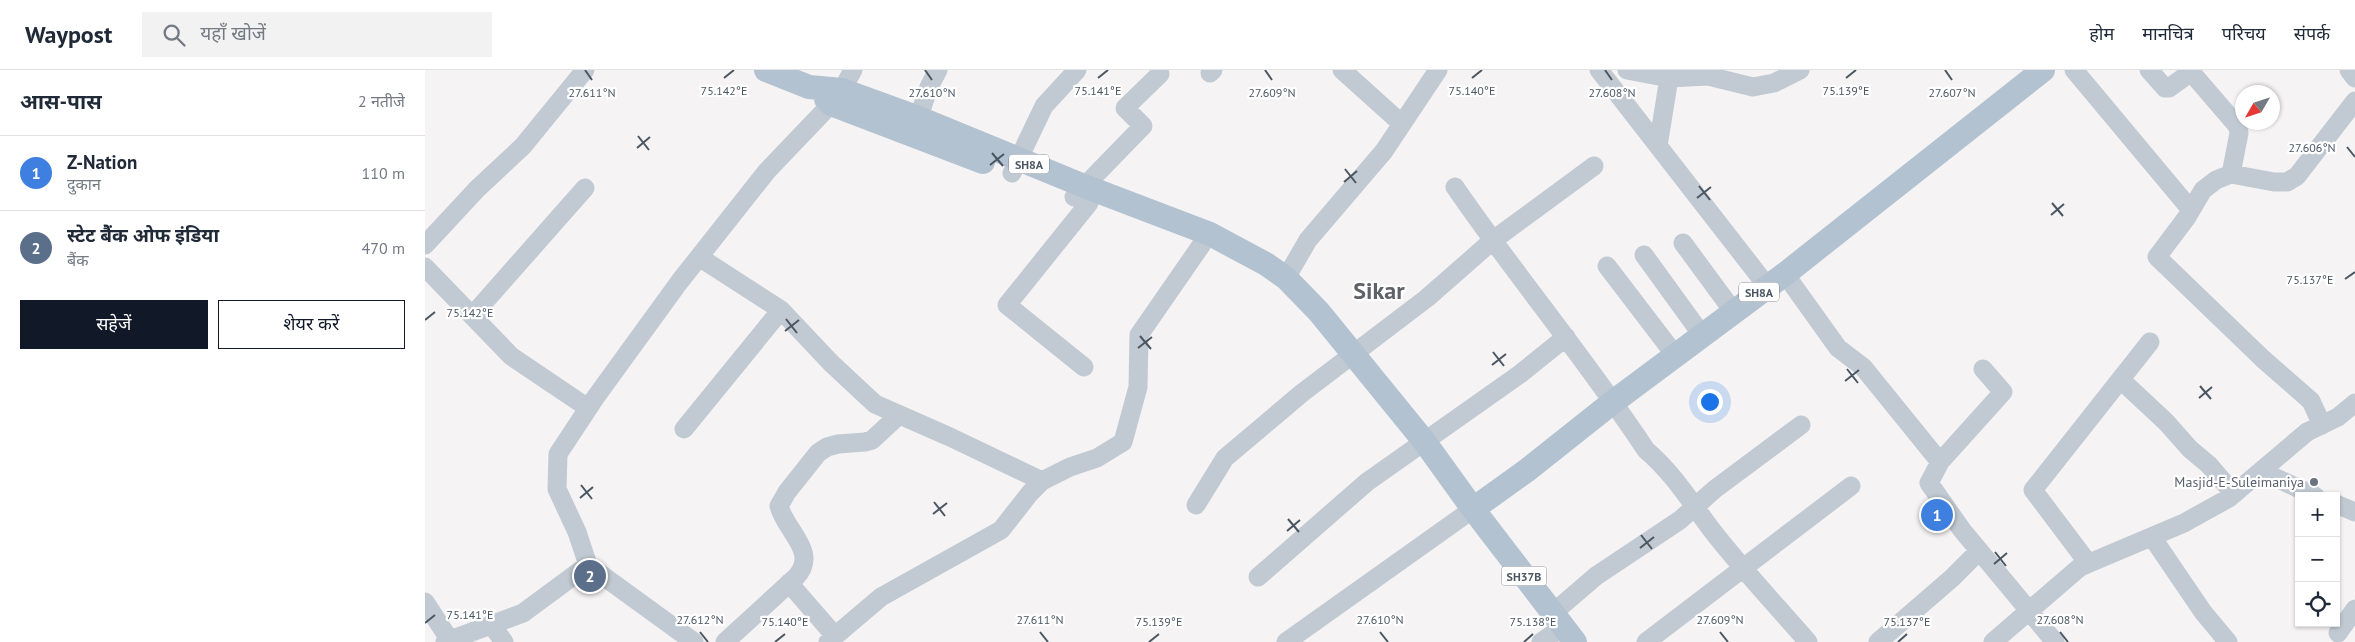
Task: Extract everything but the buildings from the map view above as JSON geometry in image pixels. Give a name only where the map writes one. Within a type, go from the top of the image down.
[{"type":"main road","name":"SH8A","points":[[766,70],[809,87],[842,88],[916,126],[1202,244],[1246,254]]},
{"type":"main road","name":"SH8A","points":[[1083,195],[1210,234],[1266,264],[1286,278],[1319,312],[1352,355],[1424,441],[1473,509],[1526,471],[1613,402],[1776,280],[2043,70]]},
{"type":"main road","name":"SH37B","points":[[1473,509],[1564,627]]},
{"type":"street","points":[[425,245],[477,189],[523,146],[585,70]]},
{"type":"street","points":[[916,126],[929,87],[938,70]]},
{"type":"street","points":[[1015,167],[1043,106],[1077,70]]},
{"type":"street","points":[[1342,70],[1402,124]]},
{"type":"street","points":[[1286,278],[1308,240],[1384,151],[1438,70]]},
{"type":"street","points":[[1599,70],[1658,146],[1838,348],[1863,367],[1940,462]]},
{"type":"street","points":[[1627,70],[1708,76],[1753,87],[1774,83],[1800,70]]},
{"type":"street","points":[[2073,70],[2191,210]]},
{"type":"street","points":[[2149,70],[2165,88],[2191,72],[2235,122],[2239,133],[2231,174]]},
{"type":"street","points":[[2349,70],[2355,78]]},
{"type":"street","points":[[1084,367],[1007,305],[1083,195],[1143,126],[1125,108],[1160,74]]},
{"type":"street","points":[[1658,146],[1672,74]]},
{"type":"street","points":[[694,642],[588,565],[577,532],[557,489],[558,454],[588,408],[699,257],[767,171],[842,88]]},
{"type":"street","points":[[2322,425],[2311,401],[2263,359],[2157,257],[2203,190],[2216,180],[2231,174],[2274,182],[2287,182],[2297,176],[2355,101]]},
{"type":"street","points":[[1196,505],[1225,458],[1302,393],[1427,298],[1492,241],[1594,166]]},
{"type":"street","points":[[1455,187],[1492,241],[1566,337],[1646,450],[1664,465],[1711,528],[1808,642]]},
{"type":"street","points":[[472,316],[585,188]]},
{"type":"street","points":[[1683,243],[1733,311]]},
{"type":"street","points":[[789,583],[832,639],[881,597],[1001,530],[1042,482],[1071,467],[1097,458],[1123,442],[1138,386],[1139,335],[1202,244]]},
{"type":"street","points":[[1644,255],[1702,335]]},
{"type":"street","points":[[699,257],[781,310],[831,363],[875,404],[1042,482]]},
{"type":"street","points":[[1607,266],[1675,355]]},
{"type":"street","points":[[425,267],[511,356],[588,408]]},
{"type":"street","points":[[684,429],[781,310]]},
{"type":"street","points":[[1258,577],[1331,511],[1424,441],[1520,374],[1566,337]]},
{"type":"street","points":[[2088,563],[2033,490],[2150,342]]},
{"type":"street","points":[[1983,369],[2003,392],[1940,462],[1929,483],[1979,551],[2055,642]]},
{"type":"street","points":[[2121,380],[2166,422],[2190,450],[2209,466],[2234,494]]},
{"type":"street","points":[[1993,642],[2080,566],[2184,523],[2234,494],[2307,432],[2338,417],[2355,404]]},
{"type":"street","points":[[725,642],[801,571],[805,560],[805,553],[782,515],[779,506],[787,492],[818,453],[827,447],[838,444],[872,440],[899,414]]},
{"type":"street","points":[[1541,642],[1564,627],[1596,576],[1680,520],[1695,505],[1801,425]]},
{"type":"street","points":[[2261,471],[2306,492]]},
{"type":"street","points":[[1645,642],[1851,486]]},
{"type":"street","points":[[2340,506],[2355,512]]},
{"type":"street","points":[[1286,642],[1473,509]]},
{"type":"street","points":[[2152,537],[2182,578],[2203,612],[2228,642]]},
{"type":"street","points":[[1878,642],[1952,578],[1979,551]]},
{"type":"street","points":[[425,602],[447,640],[523,613],[588,565]]},
{"type":"street","points":[[2338,633],[2355,609]]},
{"type":"street","points":[[491,624],[504,642]]},
{"type":"place","name":"Masjid-E-Suleimaniya","points":[[2314,482]]},
{"type":"place","name":"Z-Nation","points":[[1937,515]]},
{"type":"place","name":"स्टेट बेैंक ओफ इंडिया","points":[[590,576]]},
{"type":"district","name":"Sikar","points":[[1379,290]]}]
